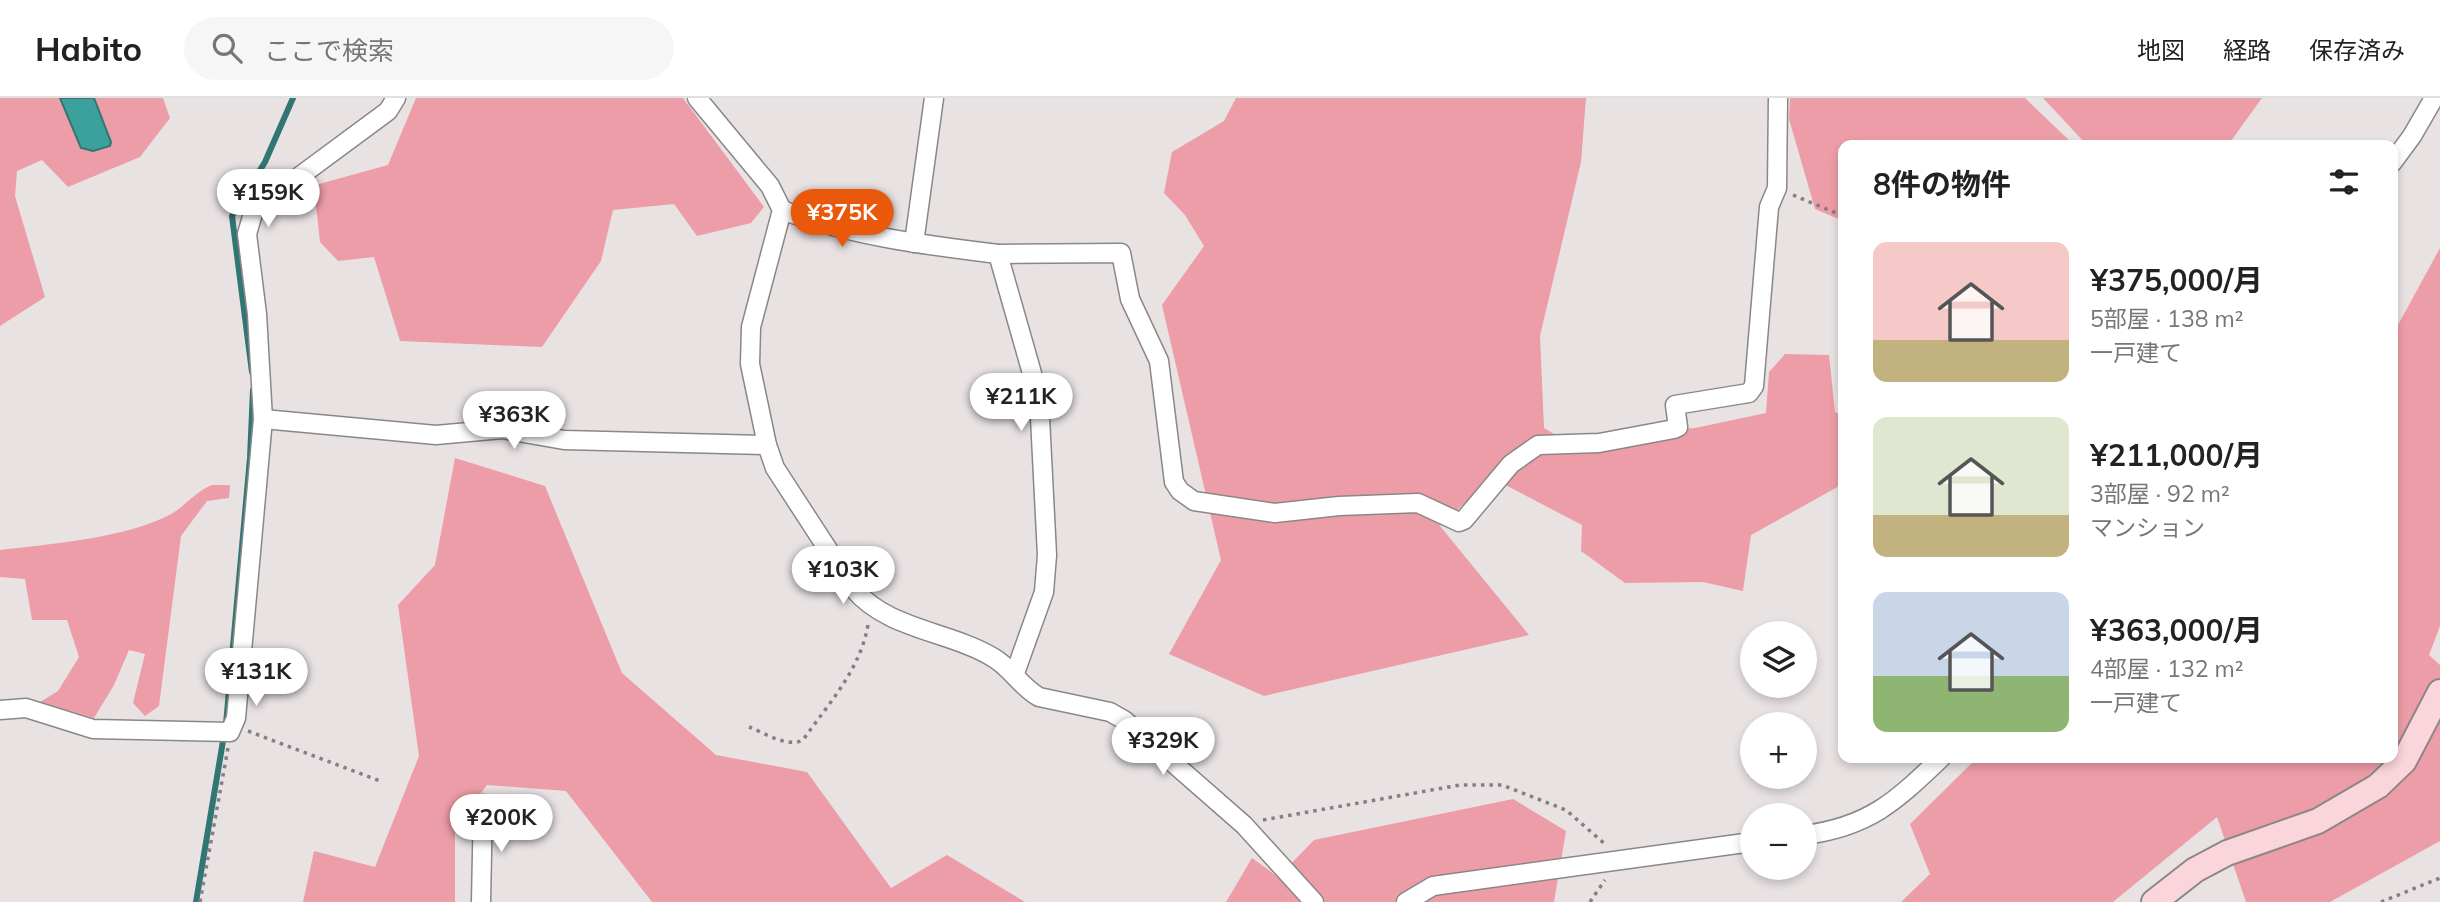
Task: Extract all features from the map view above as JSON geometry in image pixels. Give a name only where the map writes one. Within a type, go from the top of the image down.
[{"type":"street","points":[[0,710],[26,708],[93,729],[232,729],[263,419],[257,314],[247,234],[250,220],[254,210],[379,118],[396,98]]},
{"type":"street","points":[[697,98],[770,186],[782,210],[751,327],[750,364],[767,445],[775,468],[853,588],[871,606],[993,657],[1015,673],[1028,691],[1039,697],[1110,712],[1124,720],[1244,825],[1314,902]]},
{"type":"street","points":[[914,243],[934,98]]},
{"type":"street","points":[[782,210],[828,227],[914,243],[998,254],[1121,253],[1130,299],[1158,361],[1174,482],[1186,496],[1194,501],[1275,513],[1339,506],[1418,503],[1459,522],[1464,520],[1511,464],[1538,445],[1599,443],[1674,429],[1678,427],[1675,405],[1749,393],[1754,386],[1769,207],[1777,188],[1778,98]]},
{"type":"street","points":[[2398,155],[2434,98]]},
{"type":"street","points":[[998,254],[1039,398],[1047,555],[1044,592],[1015,673]]},
{"type":"street","points":[[263,419],[436,435],[502,429],[564,440],[767,445]]},
{"type":"street","points":[[2154,902],[2195,870],[2227,853],[2318,821],[2378,786],[2404,761],[2440,692]]},
{"type":"street","points":[[1817,834],[1831,832],[1894,803],[1936,763]]},
{"type":"street","points":[[481,902],[483,804]]},
{"type":"street","points":[[1406,902],[1433,886],[1740,844]]},
{"type":"path","points":[[1777,188],[1838,214]]},
{"type":"path","points":[[749,727],[786,742],[795,744],[803,740],[854,669],[864,645],[871,606]]},
{"type":"path","points":[[200,902],[232,729],[380,781]]},
{"type":"path","points":[[1244,825],[1461,785],[1502,785],[1566,810],[1620,859]]},
{"type":"path","points":[[2381,902],[2440,877]]},
{"type":"shaded area","points":[[0,98],[163,98],[170,118],[140,157],[68,187],[42,160],[17,171],[15,196],[45,297],[0,326]]},
{"type":"shaded area","points":[[416,98],[683,98],[764,207],[751,223],[697,236],[674,204],[613,210],[601,261],[542,347],[400,341],[374,257],[338,261],[320,242],[314,188],[319,184],[388,165]]},
{"type":"shaded area","points":[[1236,98],[1586,98],[1581,162],[1540,336],[1544,428],[1559,437],[1695,428],[1766,413],[1769,372],[1785,354],[1829,355],[1835,412],[1838,413],[1838,487],[1751,535],[1743,591],[1703,582],[1625,583],[1581,551],[1582,525],[1492,478],[1440,526],[1529,635],[1264,696],[1169,654],[1221,560],[1162,305],[1204,246],[1185,215],[1164,193],[1172,152],[1224,121]]},
{"type":"shaded area","points":[[1790,98],[2025,98],[2069,140],[1838,140],[1838,219],[1815,209],[1789,119]]},
{"type":"shaded area","points":[[2043,98],[2262,98],[2232,140],[2082,140]]},
{"type":"shaded area","points":[[2440,248],[2440,626],[2429,655],[2440,665],[2440,841],[2330,902],[2246,902],[2217,817],[2113,902],[1901,902],[1930,874],[1910,824],[1972,763],[2398,763],[2398,325]]},
{"type":"shaded area","points":[[455,458],[545,486],[622,673],[716,755],[807,772],[891,888],[947,855],[1025,902],[652,902],[566,791],[487,785],[455,827],[455,902],[303,902],[314,851],[375,867],[419,756],[398,605],[435,565]]},
{"type":"shaded area","points":[[212,485],[230,485],[229,498],[207,501],[181,536],[159,706],[145,716],[133,703],[145,654],[129,650],[114,685],[94,718],[40,702],[58,691],[79,657],[67,620],[32,620],[25,579],[0,577],[0,550],[89,539],[155,522],[173,513]]},
{"type":"shaded area","points":[[1513,799],[1566,831],[1554,902],[1226,902],[1252,858],[1278,877],[1314,840]]},
{"type":"water","points":[[60,98],[94,98],[111,142],[110,146],[93,151],[81,148]]},
{"type":"waterway","points":[[252,372],[232,216],[265,162],[293,98]]},
{"type":"waterway","points":[[226,724],[250,458],[253,390]]},
{"type":"waterway","points":[[196,902],[224,735]]}]
